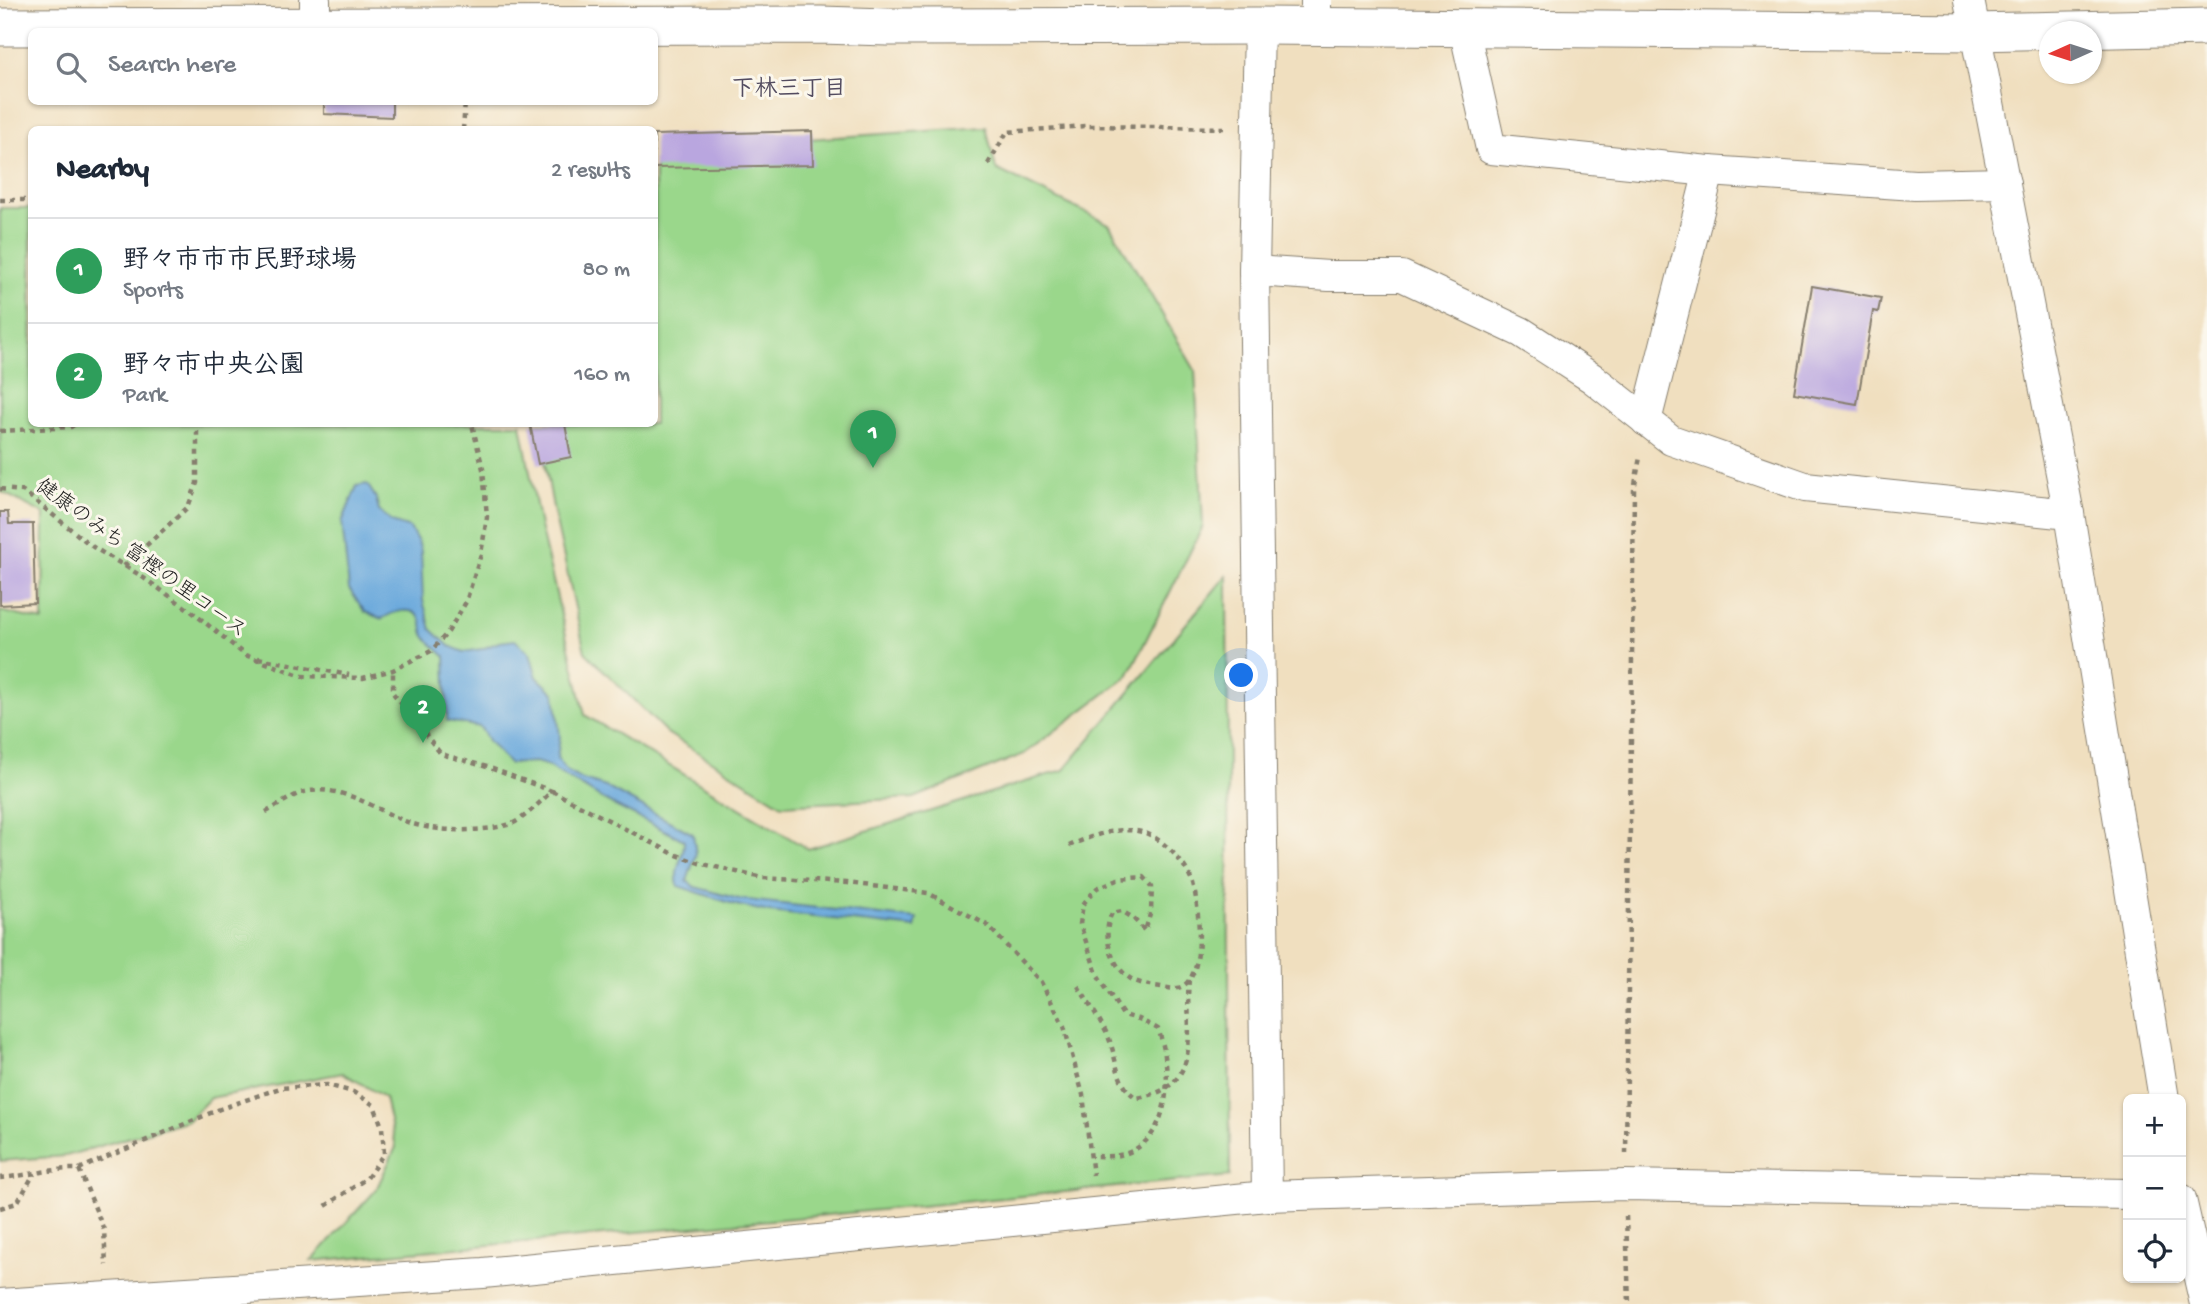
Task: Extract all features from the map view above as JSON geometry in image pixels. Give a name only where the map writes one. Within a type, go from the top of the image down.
[{"type":"street","points":[[0,27],[315,12],[821,12],[887,27],[1259,26],[1316,13],[1464,27],[1972,16],[2207,27]]},
{"type":"street","points":[[1972,16],[2069,514],[2163,1094]]},
{"type":"street","points":[[1259,26],[1254,271],[1267,1196]]},
{"type":"street","points":[[1464,27],[1491,149],[1709,171],[1915,186],[2005,183]]},
{"type":"street","points":[[1646,421],[1709,171]]},
{"type":"street","points":[[1254,271],[1329,276],[1402,276],[1521,332],[1592,378],[1671,440],[1805,487],[2069,514]]},
{"type":"street","points":[[0,1304],[483,1273],[1267,1196],[1625,1185],[2123,1194]]},
{"type":"street","points":[[2186,1220],[2205,1304]]},
{"type":"path","points":[[463,126],[465,105]]},
{"type":"path","points":[[988,164],[1007,132],[1086,126],[1257,128]]},
{"type":"path","points":[[0,200],[28,200]]},
{"type":"path","points":[[1629,1304],[1625,1185],[1634,490],[1646,421]]},
{"type":"path","points":[[0,431],[71,427]]},
{"type":"path","points":[[124,566],[188,507],[197,483],[197,427]]},
{"type":"path","points":[[245,655],[302,676],[363,678],[393,670],[431,651],[448,632],[466,601],[481,554],[487,517],[483,469],[473,427]]},
{"type":"path","name":"健康のみち 富樫の里コース","points":[[0,489],[23,491],[93,547],[191,611],[245,655],[363,678]]},
{"type":"path","points":[[93,547],[191,611]]},
{"type":"path","points":[[363,678],[431,651]]},
{"type":"path","points":[[393,670],[393,693],[441,754],[487,766],[552,791],[674,854],[699,863],[762,878],[847,883],[928,893],[987,925],[1041,982],[1064,1026],[1083,1095],[1093,1175]]},
{"type":"path","points":[[266,812],[304,792],[339,792],[373,804],[401,820],[429,829],[470,830],[513,823],[552,791]]},
{"type":"path","points":[[1069,846],[1113,831],[1141,832],[1164,842],[1193,882],[1200,951],[1194,970],[1185,984],[1174,990],[1132,980],[1117,965],[1107,940],[1107,924],[1112,914],[1122,911],[1145,931],[1152,886],[1143,877],[1118,879],[1097,888],[1083,904],[1080,924],[1097,974],[1123,1015],[1139,1019],[1158,1029],[1164,1045],[1164,1109],[1155,1130],[1142,1145],[1123,1154],[1091,1156]]},
{"type":"path","points":[[1078,986],[1106,1031],[1126,1092],[1137,1098],[1153,1096],[1165,1090],[1188,1058],[1191,1040],[1187,1002],[1189,977]]},
{"type":"path","points":[[0,1178],[50,1170],[79,1169],[183,1124],[280,1087],[327,1085],[353,1092],[374,1105],[382,1127],[384,1153],[367,1178],[324,1207]]},
{"type":"path","points":[[79,1169],[104,1230],[108,1297]]},
{"type":"path","points":[[0,1208],[17,1203],[35,1173]]},
{"type":"green space","points":[[986,127],[996,169],[1109,224],[1195,370],[1203,526],[1128,676],[1024,754],[914,798],[782,805],[667,733],[585,652],[554,513],[539,427],[658,427],[658,149]]},
{"type":"green space","points":[[0,208],[28,208],[28,427],[522,427],[540,526],[585,715],[808,849],[1064,770],[1227,575],[1230,1176],[311,1261],[376,1190],[396,1147],[385,1098],[343,1073],[210,1098],[188,1120],[66,1156],[0,1161],[0,611],[43,621],[44,514],[0,491]]},
{"type":"water","points":[[367,484],[376,498],[379,511],[392,522],[410,528],[418,542],[421,551],[423,601],[431,629],[449,646],[464,652],[515,640],[530,653],[537,677],[555,694],[560,737],[557,758],[567,771],[580,779],[606,787],[693,834],[696,854],[687,881],[695,887],[739,899],[917,919],[915,928],[769,912],[736,905],[678,886],[677,873],[684,840],[611,804],[546,765],[535,762],[509,764],[489,742],[480,727],[447,721],[445,656],[425,636],[418,615],[403,611],[382,619],[365,612],[349,589],[342,522],[357,486]]},
{"type":"building","points":[[324,105],[392,105],[392,117],[324,114]]},
{"type":"building","points":[[812,131],[813,165],[658,168],[658,135]]},
{"type":"building","points":[[1812,286],[1881,298],[1878,312],[1873,311],[1857,404],[1794,393]]},
{"type":"building","points":[[531,427],[566,427],[571,457],[538,464]]},
{"type":"building","points":[[0,512],[8,512],[9,524],[33,524],[35,603],[0,605]]},
{"type":"place","name":"野々市市市民野球場","points":[[873,468]]},
{"type":"place","name":"野々市中央公園","points":[[423,743]]},
{"type":"district","name":"下林三丁目","points":[[789,90]]}]
